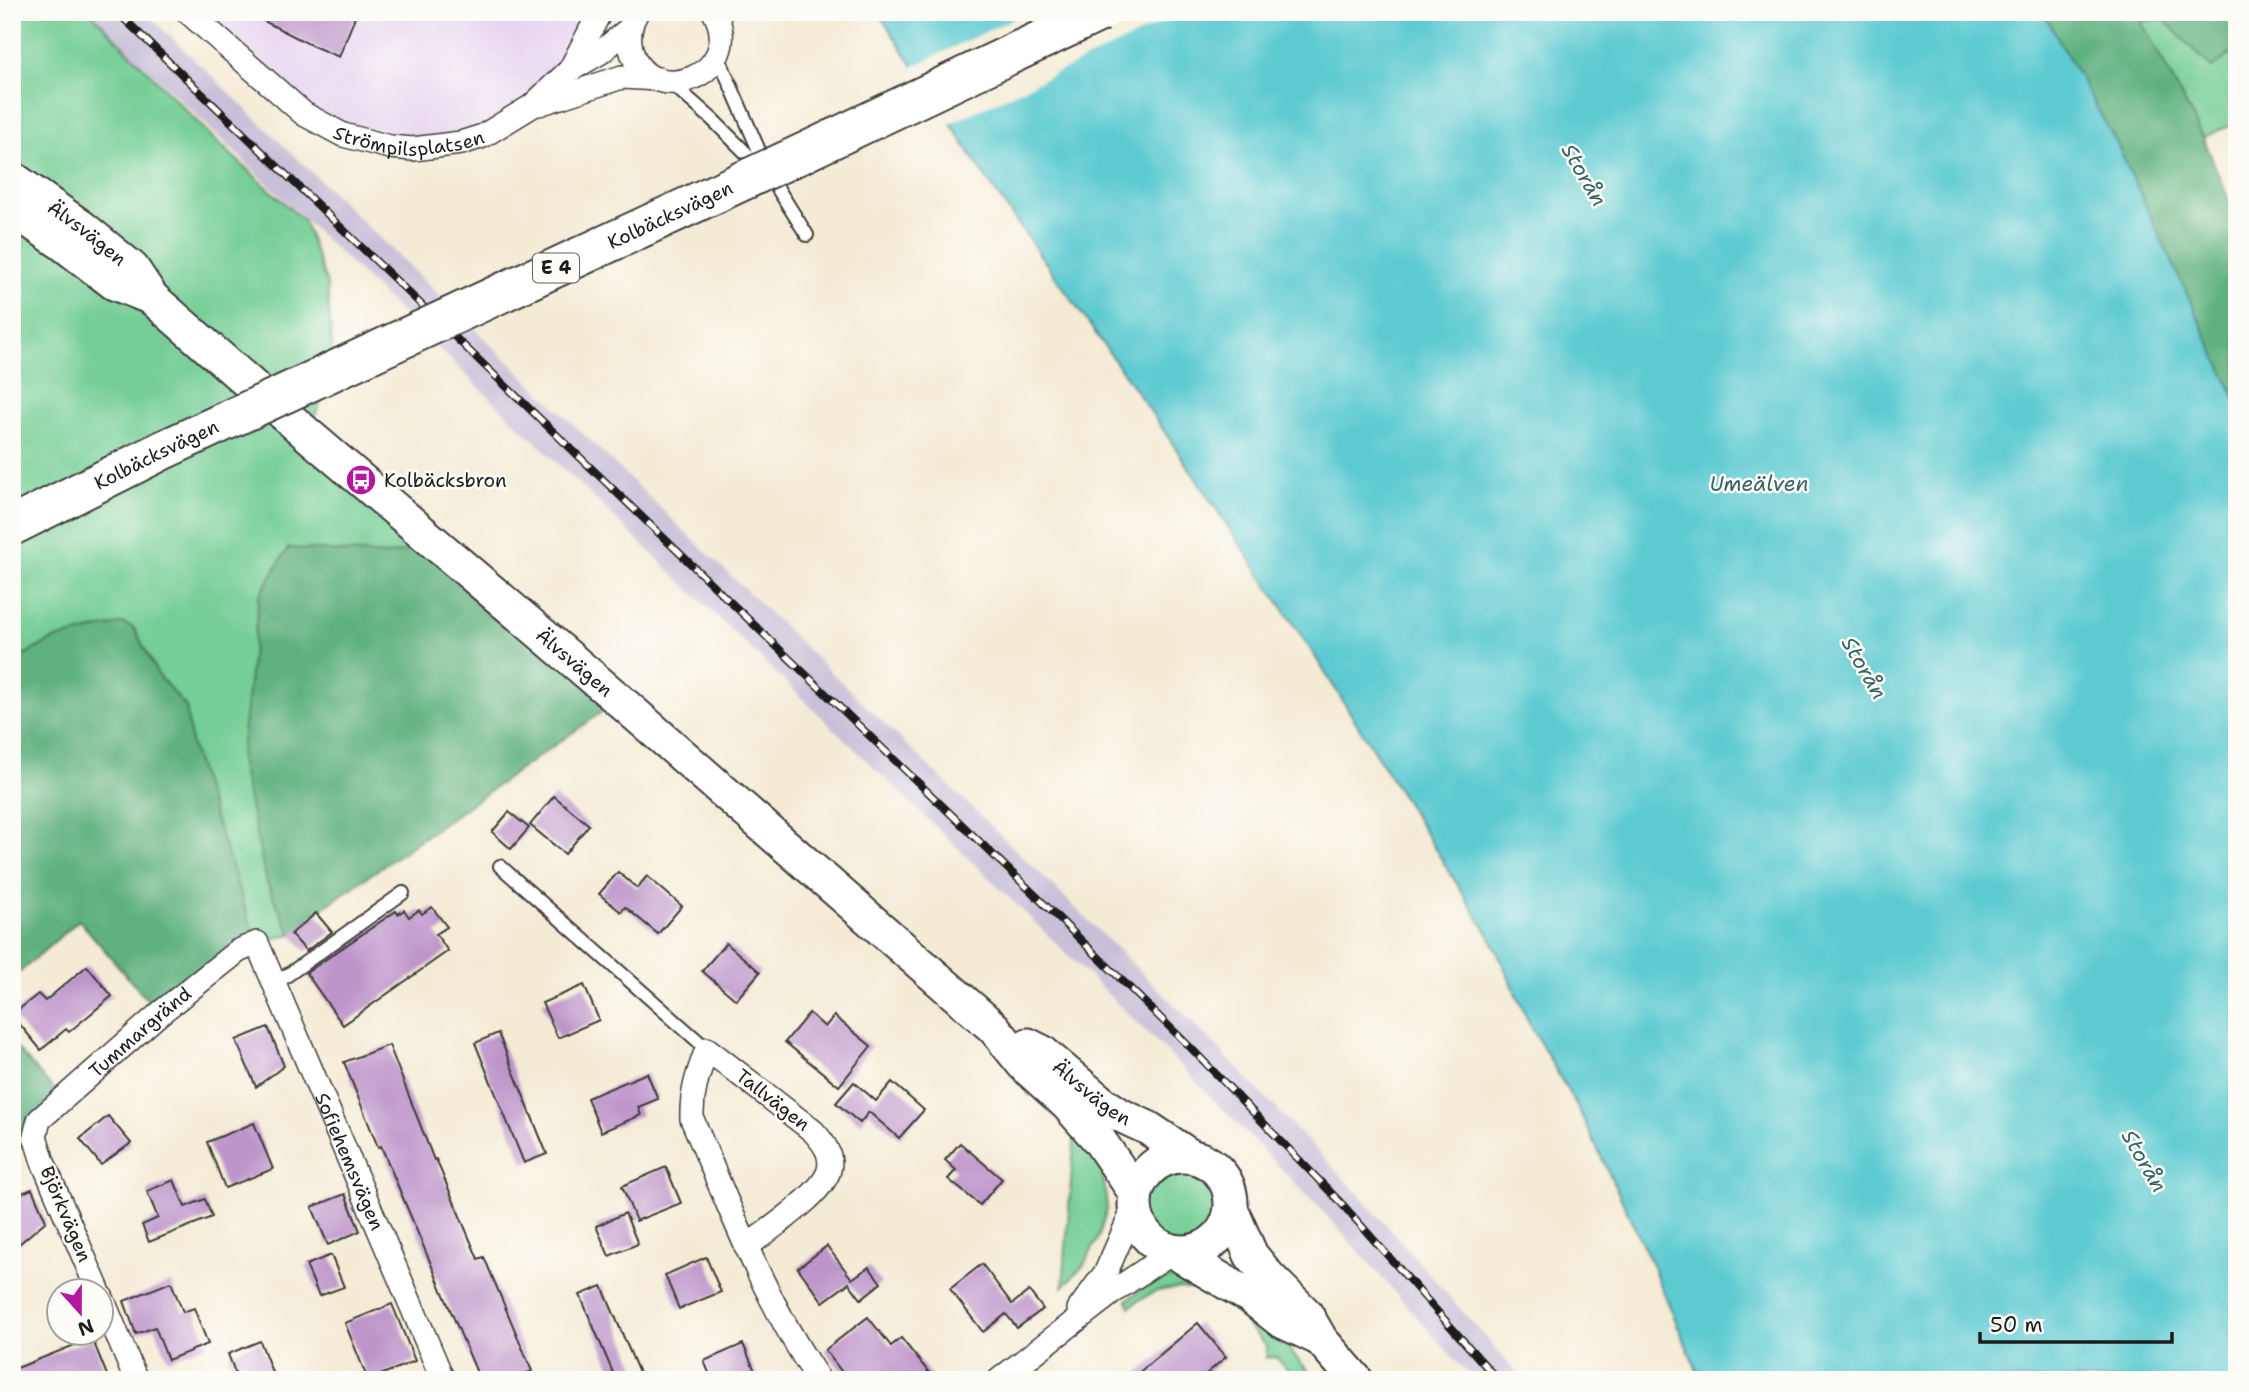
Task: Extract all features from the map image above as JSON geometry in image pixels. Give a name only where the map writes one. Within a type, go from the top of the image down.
[{"type":"highway","name":"Kolbäcksvägen","points":[[12,500],[132,441],[1049,12]]},
{"type":"highway","name":"Kolbäcksvägen","points":[[12,526],[163,450],[1100,12]]},
{"type":"main road","name":"Älvsvägen","points":[[12,178],[83,228],[132,268],[152,298],[619,700],[994,1028],[1024,1065],[1067,1104],[1099,1140],[1135,1200]]},
{"type":"main road","name":"Älvsvägen","points":[[12,209],[114,283],[152,298]]},
{"type":"main road","name":"Älvsvägen","points":[[994,1028],[1042,1052],[1101,1102],[1190,1156]]},
{"type":"main road","points":[[1321,1340],[1280,1320],[1251,1297],[1174,1252],[1156,1245],[1141,1229],[1135,1200],[1141,1179],[1150,1168],[1162,1160],[1190,1156],[1208,1162],[1221,1174],[1229,1190],[1231,1209],[1251,1255],[1306,1314],[1321,1340],[1356,1380]]},
{"type":"main road","points":[[1174,1252],[1192,1252],[1206,1247],[1219,1237],[1227,1224],[1231,1209]]},
{"type":"street","name":"Strömpilsplatsen","points":[[188,12],[304,114],[343,135],[390,147],[413,149],[461,143],[483,136],[532,106],[570,69],[601,52],[633,20]]},
{"type":"street","points":[[570,69],[600,12]]},
{"type":"street","points":[[714,12],[721,33],[718,54]]},
{"type":"street","points":[[633,20],[629,40],[635,58],[648,74],[664,81]]},
{"type":"street","name":"Strömpilsplatsen","points":[[532,106],[622,77],[684,82],[705,71],[718,54]]},
{"type":"street","name":"Sofiehemsvägen","points":[[257,943],[443,1380]]},
{"type":"street","name":"Tummargränd","points":[[35,1136],[39,1120],[159,1014],[238,951],[257,943]]},
{"type":"street","points":[[707,1049],[693,1090],[692,1119],[783,1324],[819,1380]]},
{"type":"street","name":"Tallvägen","points":[[707,1049],[813,1131],[829,1154],[830,1168],[814,1194],[747,1247]]},
{"type":"street","name":"Björkvägen","points":[[35,1136],[43,1162],[92,1276]]},
{"type":"street","points":[[1072,1323],[1084,1301],[1106,1272],[1135,1200]]},
{"type":"street","points":[[999,1380],[1117,1289],[1174,1252]]},
{"type":"street","points":[[116,1332],[136,1380]]},
{"type":"lane","points":[[718,54],[771,178],[807,234]]},
{"type":"lane","points":[[664,81],[713,120],[771,178]]},
{"type":"lane","name":"Tallvägen","points":[[500,866],[707,1049]]},
{"type":"lane","points":[[275,984],[403,892]]},
{"type":"shaded area","points":[[89,12],[145,12],[1203,1033],[1356,1191],[1523,1380],[1473,1380],[1328,1217],[1175,1060]]},
{"type":"shaded area","points":[[188,12],[600,12],[570,70],[461,143],[343,135]]},
{"type":"green space","points":[[12,12],[90,12],[214,139],[304,221],[327,284],[334,371],[307,434],[437,544],[388,555],[288,548],[267,883],[291,934],[257,943],[202,780],[191,743],[186,707],[158,675],[134,628],[54,639],[12,661]]},
{"type":"green space","points":[[2043,12],[2237,12],[2237,49],[2212,68],[2164,20],[2141,21],[2203,137],[2237,219],[2237,401],[2116,142]]},
{"type":"green space","points":[[2164,20],[2212,68],[2237,49],[2237,123],[2203,137],[2141,21]]},
{"type":"green space","points":[[437,544],[619,700],[316,913],[291,934],[267,883],[240,760],[259,596],[288,548],[388,555]]},
{"type":"green space","points":[[123,623],[134,628],[158,675],[186,707],[191,743],[202,780],[257,943],[159,1014],[79,920],[12,979],[12,661],[54,639]]},
{"type":"green space","points":[[12,1043],[63,1100],[35,1136],[12,1154]]},
{"type":"green space","points":[[1075,1129],[1103,1172],[1107,1208],[1098,1239],[1083,1266],[1063,1287]]},
{"type":"green space","points":[[1183,1156],[1201,1160],[1217,1170],[1227,1186],[1231,1204],[1227,1222],[1217,1238],[1201,1248],[1183,1252],[1165,1248],[1149,1238],[1139,1222],[1135,1204],[1139,1186],[1149,1170],[1165,1160]]},
{"type":"green space","points":[[1167,1278],[1190,1278],[1235,1302],[1278,1338],[1317,1380],[1296,1380],[1276,1357],[1266,1358],[1267,1347],[1236,1313],[1214,1296],[1186,1288],[1164,1290],[1148,1295],[1130,1307],[1127,1300],[1141,1289]]},
{"type":"water","name":"Umeälven","points":[[878,12],[2043,12],[2116,142],[2237,401],[2237,1380],[1701,1380],[1650,1260],[1580,1112],[1530,1025],[1492,940],[1311,650],[1156,419],[990,184]]},
{"type":"pier","points":[[1027,12],[1185,12],[947,125],[910,68]]},
{"type":"building","points":[[246,12],[357,12],[339,57]]},
{"type":"building","points":[[554,796],[589,825],[565,854],[530,825]]},
{"type":"building","points":[[509,812],[529,828],[511,849],[492,832]]},
{"type":"building","points":[[618,872],[637,888],[647,876],[682,906],[658,934],[625,907],[621,912],[599,894]]},
{"type":"building","points":[[432,907],[447,927],[436,934],[448,951],[343,1025],[306,973],[396,911],[398,914],[404,910],[409,917],[419,910],[422,914]]},
{"type":"building","points":[[316,913],[332,932],[306,951],[291,934]]},
{"type":"building","points":[[726,943],[760,972],[736,1000],[702,971]]},
{"type":"building","points":[[87,966],[112,996],[69,1032],[66,1029],[41,1050],[12,1015],[38,994],[45,1001]]},
{"type":"building","points":[[584,985],[599,1020],[558,1038],[542,1003]]},
{"type":"building","points":[[809,1013],[825,1027],[834,1016],[871,1046],[839,1086],[785,1042]]},
{"type":"building","points":[[268,1027],[284,1066],[256,1087],[236,1040]]},
{"type":"building","points":[[498,1033],[547,1154],[524,1163],[475,1043]]},
{"type":"building","points":[[389,1045],[434,1160],[436,1159],[478,1259],[484,1257],[532,1371],[511,1380],[480,1380],[381,1146],[378,1147],[344,1062]]},
{"type":"building","points":[[647,1073],[658,1099],[638,1107],[641,1115],[601,1132],[587,1098]]},
{"type":"building","points":[[854,1082],[876,1101],[892,1082],[924,1110],[899,1138],[869,1112],[860,1123],[836,1103]]},
{"type":"building","points":[[108,1116],[131,1143],[101,1165],[80,1139]]},
{"type":"building","points":[[254,1123],[273,1169],[225,1188],[207,1142]]},
{"type":"building","points":[[960,1143],[1002,1179],[980,1205],[948,1179],[956,1170],[945,1160]]},
{"type":"building","points":[[666,1167],[681,1203],[636,1221],[622,1186]]},
{"type":"building","points":[[174,1180],[185,1207],[205,1199],[212,1217],[149,1242],[142,1225],[158,1218],[147,1191]]},
{"type":"building","points":[[32,1189],[46,1221],[12,1250],[12,1197]]},
{"type":"building","points":[[345,1194],[360,1231],[328,1245],[312,1207]]},
{"type":"building","points":[[625,1213],[638,1244],[609,1256],[596,1226]]},
{"type":"building","points":[[827,1246],[852,1279],[869,1267],[881,1283],[861,1299],[849,1283],[823,1302],[798,1268]]},
{"type":"building","points":[[331,1255],[344,1287],[319,1296],[306,1265]]},
{"type":"building","points":[[706,1257],[721,1292],[679,1309],[665,1275]]},
{"type":"building","points":[[982,1264],[1012,1304],[1029,1291],[1043,1309],[1017,1328],[1006,1314],[983,1332],[950,1289]]},
{"type":"building","points":[[171,1282],[183,1312],[194,1308],[208,1344],[168,1360],[155,1327],[136,1334],[124,1301]]},
{"type":"building","points":[[602,1286],[642,1380],[616,1380],[580,1295]]},
{"type":"building","points":[[392,1304],[415,1361],[368,1380],[345,1323]]},
{"type":"building","points":[[868,1317],[891,1346],[901,1338],[935,1380],[848,1380],[825,1350]]},
{"type":"building","points":[[1198,1323],[1226,1357],[1199,1380],[1130,1380]]},
{"type":"building","points":[[260,1341],[275,1380],[238,1380],[228,1354]]},
{"type":"building","points":[[743,1344],[759,1380],[712,1380],[704,1361]]},
{"type":"building","points":[[72,1346],[95,1346],[109,1380],[12,1380],[12,1370]]},
{"type":"railway","points":[[117,12],[1189,1046],[1342,1204],[1498,1380]]},
{"type":"place","name":"Kolbäcksbron","points":[[361,480]]},
{"type":"water label","name":"Storån","points":[[1584,175]]},
{"type":"water label","name":"Storån","points":[[1864,668]]},
{"type":"water label","name":"Storån","points":[[2144,1161]]}]
